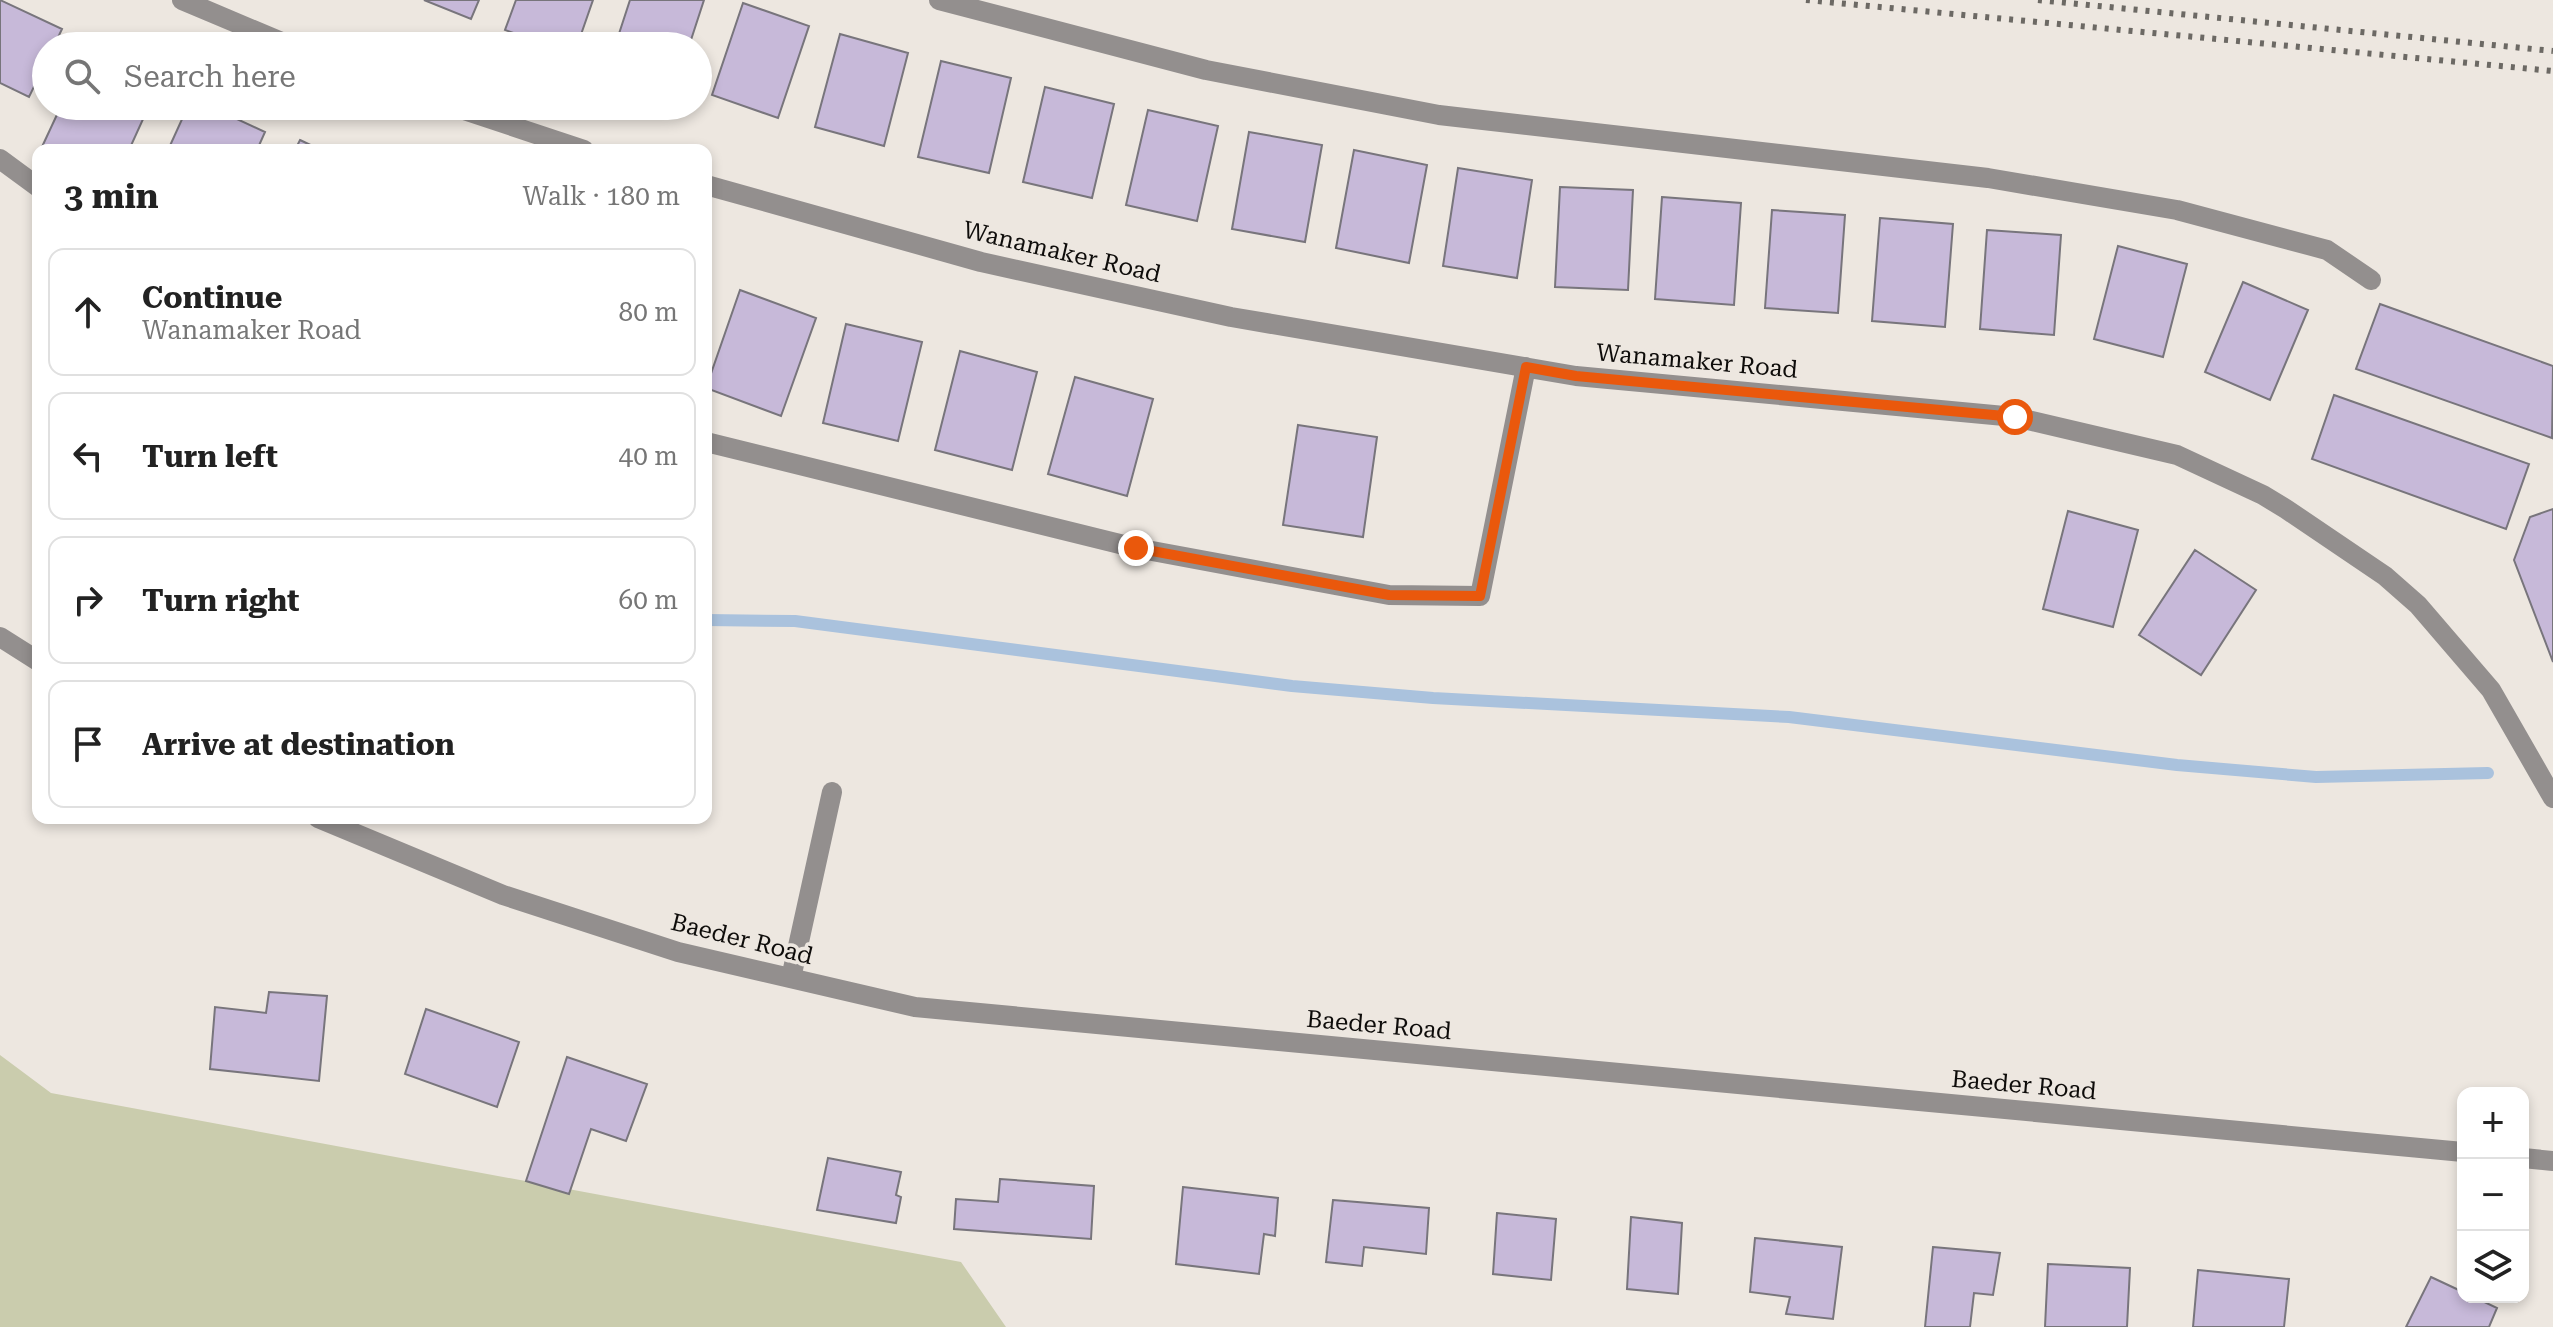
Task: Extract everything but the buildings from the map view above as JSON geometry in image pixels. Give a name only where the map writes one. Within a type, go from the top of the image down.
[{"type":"street","points":[[182,0],[258,32]]},
{"type":"street","points":[[939,0],[1206,70],[1439,115],[1988,178],[2177,210],[2327,250],[2371,280]]},
{"type":"street","points":[[494,120],[566,144]]},
{"type":"street","points":[[0,159],[32,183]]},
{"type":"street","name":"Wanamaker Road","points":[[712,187],[981,262],[1231,317],[1576,376],[2015,417],[2177,455],[2286,509],[2385,576],[2418,605],[2491,690],[2553,798]]},
{"type":"street","points":[[712,443],[1136,548],[1389,595],[1480,596],[1526,367]]},
{"type":"street","points":[[0,637],[32,657]]},
{"type":"street","points":[[791,978],[832,792]]},
{"type":"street","name":"Baeder Road","points":[[332,824],[503,895],[678,952],[915,1007],[2457,1151]]},
{"type":"street","points":[[2529,1159],[2553,1161]]},
{"type":"green space","points":[[0,1055],[51,1093],[961,1262],[1006,1327],[0,1327]]},
{"type":"waterway","points":[[712,620],[795,621],[1292,686],[1433,698],[1789,717],[2177,765],[2316,777],[2488,773]]},
{"type":"railway","points":[[1806,0],[2553,71]]},
{"type":"railway","points":[[2038,0],[2553,51]]},
{"type":"route","points":[[1136,548],[1389,595],[1480,596],[1526,367],[1576,376],[2015,417]]}]
